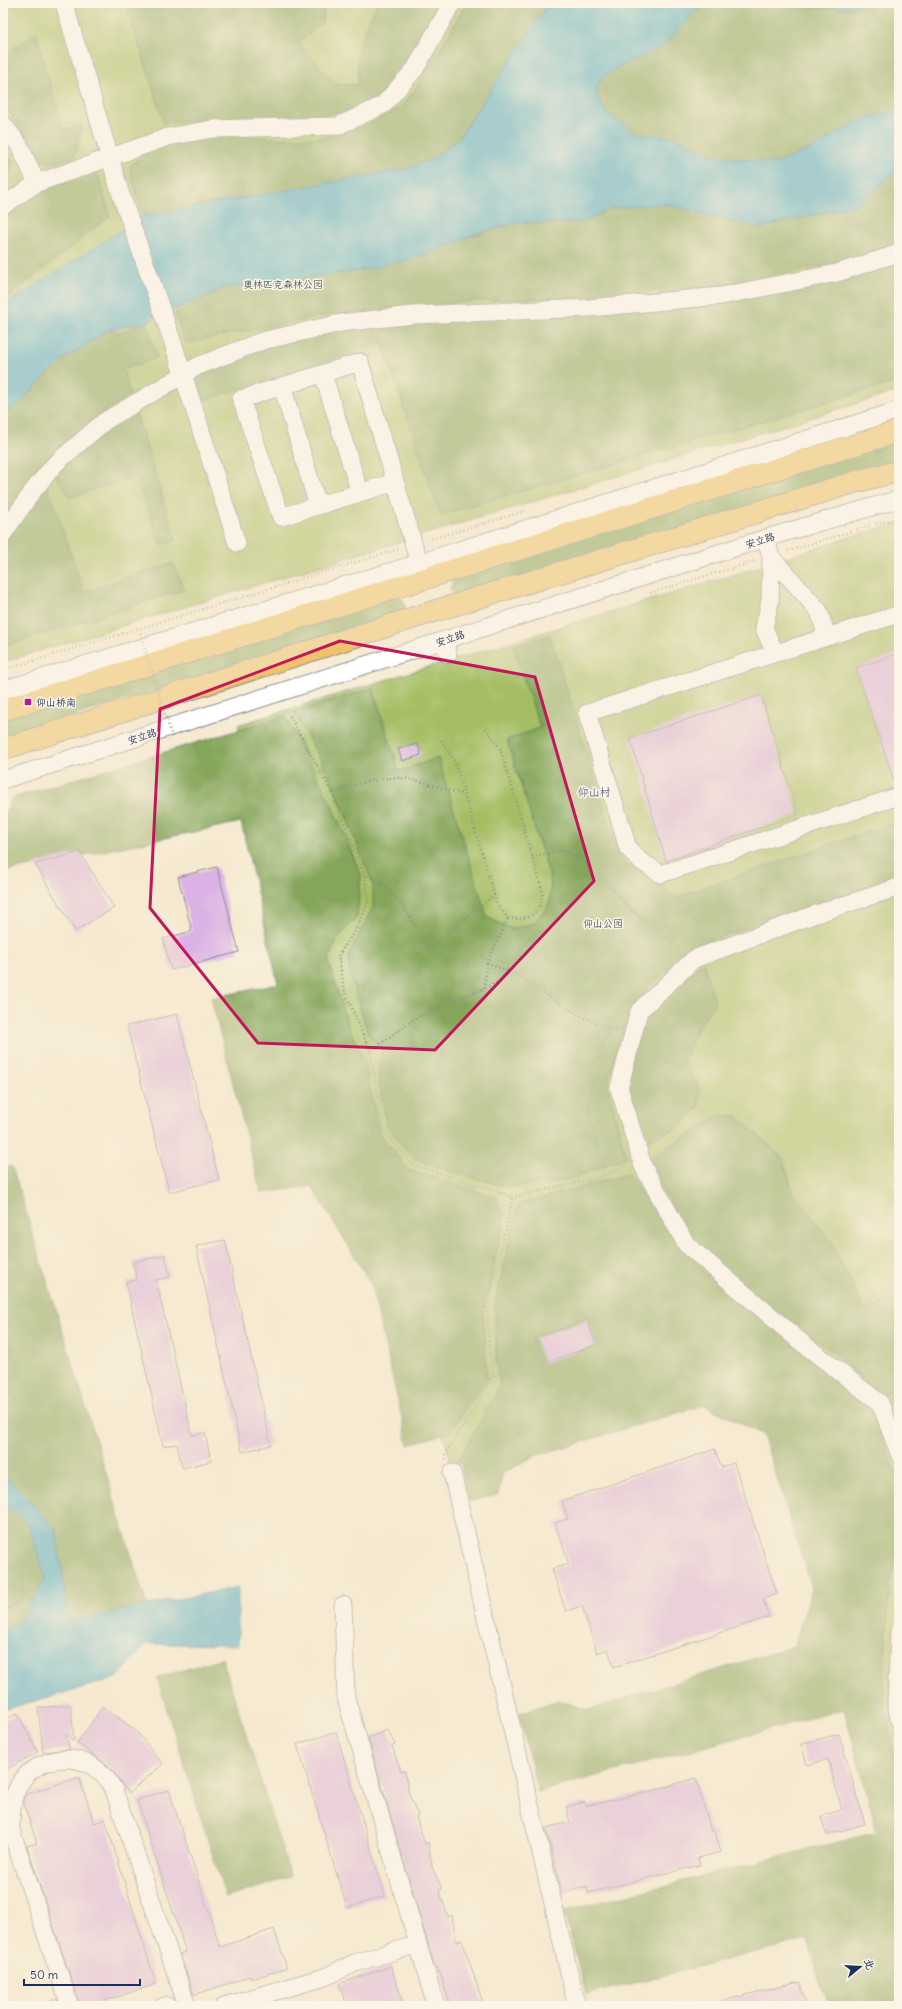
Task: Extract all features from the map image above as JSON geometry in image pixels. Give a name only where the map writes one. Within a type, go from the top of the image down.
[{"type":"main road","points":[[3,710],[899,431]]},
{"type":"main road","points":[[3,749],[435,611],[847,484],[899,471]]},
{"type":"street","points":[[64,3],[121,195],[171,337],[237,542]]},
{"type":"street","points":[[3,206],[37,183],[168,137],[212,129],[338,126],[383,105],[415,69],[452,3]]},
{"type":"street","points":[[3,124],[19,145],[37,183]]},
{"type":"street","points":[[3,534],[32,492],[55,464],[105,421],[198,366],[262,341],[341,323],[413,315],[589,308],[722,296],[837,273],[899,253]]},
{"type":"street","points":[[395,482],[281,517],[241,399],[360,362],[419,563]]},
{"type":"street","points":[[323,374],[360,493]]},
{"type":"street","points":[[282,386],[318,506]]},
{"type":"street","points":[[3,690],[419,563],[899,410]]},
{"type":"street","name":"安立路","points":[[3,780],[446,647],[766,538],[899,499]]},
{"type":"street","points":[[766,538],[771,557],[770,601],[764,628],[775,654]]},
{"type":"street","points":[[771,557],[819,611],[827,637]]},
{"type":"street","points":[[899,614],[587,713],[628,848],[639,860],[661,874],[899,796]]},
{"type":"street","points":[[899,887],[814,915],[694,959],[639,1012],[619,1088],[640,1159],[686,1244],[801,1342],[880,1403],[899,1453]]},
{"type":"street","points":[[452,1473],[577,2006]]},
{"type":"street","points":[[343,1606],[346,1698],[436,2006]]},
{"type":"street","points":[[899,1632],[896,1704],[899,1720]]},
{"type":"street","points":[[70,2006],[11,1830],[11,1809],[19,1784],[28,1773],[40,1765],[54,1760],[71,1759],[87,1763],[98,1770],[108,1779],[114,1790],[187,2006]]},
{"type":"street","points":[[224,2006],[325,1977],[355,1963],[418,1944]]},
{"type":"path","points":[[3,670],[527,510]]},
{"type":"path","points":[[140,633],[172,737]]},
{"type":"path","points":[[290,716],[332,793],[364,874],[369,901],[355,931],[338,956],[345,992],[370,1051],[384,1131],[413,1165],[513,1197],[604,1175],[640,1159]]},
{"type":"path","points":[[441,740],[455,762],[497,904],[508,918],[520,920],[532,914],[539,908],[543,899],[500,748],[484,726]]},
{"type":"path","points":[[332,793],[361,783],[393,777],[421,782],[465,795]]},
{"type":"path","points":[[532,857],[562,850],[586,862],[633,911],[694,959]]},
{"type":"path","points":[[364,874],[387,888],[405,909],[429,948],[495,894]]},
{"type":"path","points":[[484,989],[487,963],[508,918]]},
{"type":"path","points":[[487,963],[515,973],[565,1006],[610,1030],[635,1030]]},
{"type":"path","points":[[370,1051],[413,1020],[436,1007],[484,989],[515,973]]},
{"type":"path","points":[[604,1175],[589,1113],[592,1067],[610,1030]]},
{"type":"path","points":[[493,1376],[489,1350],[487,1309],[513,1197]]},
{"type":"path","points":[[3,1303],[9,1391],[22,1417],[24,1443],[3,1486]]},
{"type":"path","points":[[452,1473],[445,1454],[493,1376],[531,1346]]},
{"type":"path","points":[[3,1570],[14,1571],[22,1580],[20,1602],[3,1609]]},
{"type":"highlighted area","points":[[340,641],[535,677],[594,881],[435,1050],[258,1043],[150,908],[160,709]]},
{"type":"green space","name":"奥林匹克森林公园","points":[[3,3],[899,3],[899,391],[3,662]]},
{"type":"green space","points":[[3,3],[14,3],[3,14]]},
{"type":"green space","points":[[126,3],[326,3],[322,23],[298,43],[335,84],[358,85],[358,47],[377,3],[445,3],[425,43],[394,85],[355,110],[302,118],[234,118],[164,123]]},
{"type":"green space","points":[[466,3],[549,3],[458,139],[435,157],[410,168],[143,216],[129,166],[161,143],[223,134],[283,139],[326,137],[368,125],[404,105],[430,67]]},
{"type":"green space","points":[[709,3],[793,3],[808,7],[853,8],[864,3],[899,3],[899,110],[862,119],[810,149],[778,163],[714,156],[676,138],[636,133],[604,110],[596,92],[600,79],[617,68],[662,47],[693,14]]},
{"type":"green space","points":[[36,33],[63,131],[82,124],[75,157],[49,163],[35,155],[3,101],[3,57]]},
{"type":"green space","points":[[3,145],[14,163],[3,188]]},
{"type":"green space","points":[[96,169],[110,216],[3,301],[3,216],[36,192]]},
{"type":"green space","points":[[899,169],[899,243],[850,261],[719,285],[607,296],[472,301],[328,315],[185,343],[175,314],[224,288],[358,271],[514,223],[582,222],[612,208],[666,204],[758,228],[857,204]]},
{"type":"green space","points":[[899,260],[899,381],[440,515],[382,343],[205,400],[196,374],[271,345],[345,328],[416,320],[713,303]]},
{"type":"green space","points":[[146,322],[157,358],[123,369],[130,395],[79,428],[37,471],[3,520],[3,414],[16,406],[60,362],[109,330],[120,333]]},
{"type":"green space","points":[[134,407],[176,540],[161,545],[136,476],[70,497],[54,473]]},
{"type":"green space","points":[[899,441],[899,464],[455,597],[450,589],[454,577]]},
{"type":"green space","points":[[47,484],[84,592],[173,563],[184,590],[3,646],[3,543]]},
{"type":"green space","name":"仰山公园","points":[[899,523],[899,1907],[756,1367],[452,1465],[238,725],[720,579]]},
{"type":"green space","points":[[387,597],[401,597],[405,603],[405,611],[397,616],[3,738],[3,716]]},
{"type":"green space","points":[[550,635],[620,859],[676,897],[899,821],[899,877],[696,945],[647,988],[623,1029],[607,1085],[626,1157],[565,1181],[508,1187],[448,1171],[413,1158],[387,1126],[378,1078],[382,1049],[368,1034],[349,973],[349,954],[373,907],[373,884],[332,781],[294,712],[373,688],[399,771],[438,758],[487,917],[511,929],[534,923],[549,904],[551,881],[507,740],[540,728],[513,646]]},
{"type":"green space","points":[[285,716],[329,799],[361,875],[357,917],[338,938],[328,961],[349,1029],[364,1059],[379,1133],[408,1170],[496,1197],[505,1215],[483,1312],[487,1378],[450,1432],[408,1445],[371,1284],[312,1186],[261,1193],[211,998],[278,984],[241,822],[3,872],[3,817],[12,798]]},
{"type":"green space","points":[[703,962],[715,1002],[698,1027],[684,1061],[699,1086],[699,1107],[677,1128],[644,1141],[623,1086],[647,1013]]},
{"type":"green space","points":[[719,1115],[737,1116],[783,1158],[793,1192],[832,1243],[864,1310],[894,1300],[899,1304],[899,1407],[893,1409],[837,1356],[711,1259],[688,1233],[652,1173],[652,1154],[688,1136]]},
{"type":"green space","points":[[12,1166],[147,1605],[69,1621],[56,1530],[12,1482],[3,1478],[3,1168]]},
{"type":"green space","points":[[628,1174],[653,1211],[707,1275],[872,1410],[899,1482],[899,1538],[890,1584],[883,1691],[899,1787],[899,2006],[831,2006],[821,1988],[808,1939],[586,1995],[564,1911],[877,1832],[844,1709],[538,1792],[519,1713],[559,1700],[588,1710],[794,1646],[812,1588],[763,1435],[704,1405],[535,1456],[503,1473],[498,1495],[468,1502],[460,1458],[500,1386],[496,1362],[495,1303],[518,1205]]},
{"type":"green space","points":[[3,1502],[29,1525],[45,1578],[21,1621],[3,1632]]},
{"type":"green space","points":[[222,1658],[291,1877],[226,1898],[157,1678]]},
{"type":"water","points":[[549,3],[709,3],[693,14],[662,47],[617,68],[600,79],[596,92],[604,110],[636,133],[676,138],[714,156],[778,163],[810,149],[862,119],[899,110],[899,169],[857,204],[758,228],[666,204],[612,208],[582,222],[514,223],[478,233],[418,257],[358,271],[224,288],[146,322],[108,330],[60,362],[16,406],[3,414],[3,306],[143,216],[410,168],[435,157],[458,139]]},
{"type":"water","points":[[793,3],[864,3],[854,8],[808,7]]},
{"type":"water","points":[[3,1478],[12,1482],[56,1530],[69,1621],[238,1587],[238,1645],[146,1644],[117,1678],[3,1710],[3,1632],[21,1621],[45,1578],[29,1525],[3,1502]]},
{"type":"building","points":[[899,653],[899,786],[896,786],[856,668]]},
{"type":"building","points":[[761,695],[798,814],[666,861],[630,738]]},
{"type":"building","points":[[418,744],[421,755],[402,761],[398,749]]},
{"type":"building","points":[[80,852],[114,908],[75,931],[35,864]]},
{"type":"building","points":[[217,867],[239,952],[171,970],[163,939],[192,931],[178,877]]},
{"type":"building","points":[[177,1014],[219,1180],[169,1192],[127,1026]]},
{"type":"building","points":[[225,1240],[271,1445],[242,1452],[196,1246]]},
{"type":"building","points":[[165,1255],[170,1277],[156,1280],[192,1435],[205,1433],[211,1461],[182,1468],[177,1444],[163,1446],[126,1282],[137,1280],[133,1262]]},
{"type":"building","points":[[587,1320],[596,1345],[544,1363],[535,1338]]},
{"type":"building","points":[[715,1449],[721,1467],[734,1463],[777,1594],[763,1599],[769,1617],[614,1667],[608,1649],[597,1653],[582,1606],[566,1611],[552,1569],[569,1564],[555,1523],[568,1519],[562,1501]]},
{"type":"building","points":[[71,1705],[74,1741],[65,1734],[70,1749],[43,1752],[38,1708]]},
{"type":"building","points":[[103,1707],[135,1730],[163,1764],[129,1793],[110,1767],[77,1743]]},
{"type":"building","points":[[17,1713],[38,1752],[3,1771],[3,1721]]},
{"type":"building","points":[[388,1730],[395,1745],[392,1746],[401,1772],[405,1771],[409,1794],[418,1816],[416,1817],[425,1844],[428,1842],[432,1867],[442,1889],[439,1890],[448,1917],[452,1915],[456,1942],[462,1940],[484,2006],[450,2006],[440,1972],[439,1973],[437,1967],[435,1968],[368,1738]]},
{"type":"building","points":[[336,1732],[385,1896],[347,1908],[297,1744]]},
{"type":"building","points":[[839,1734],[865,1824],[826,1835],[821,1816],[842,1810],[828,1759],[807,1765],[801,1744]]},
{"type":"building","points":[[79,1777],[94,1823],[105,1819],[156,1984],[90,2006],[80,2006],[27,1846],[37,1843],[23,1802],[25,1795]]},
{"type":"building","points":[[696,1778],[711,1831],[714,1830],[721,1852],[698,1858],[700,1865],[588,1893],[587,1886],[562,1893],[546,1828],[570,1822],[566,1807],[585,1802],[586,1806],[648,1792]]},
{"type":"building","points":[[169,1790],[220,1947],[274,1929],[287,1968],[251,1979],[250,1976],[194,1995],[180,1954],[186,1952],[137,1800]]},
{"type":"building","points":[[391,1966],[404,2006],[347,2006],[339,1984]]},
{"type":"building","points":[[800,1982],[806,2006],[722,2006],[721,2001]]},
{"type":"building","points":[[57,1999],[59,2006],[45,2006],[44,2004]]},
{"type":"place","name":"仰山桥南","points":[[28,702]]},
{"type":"district","name":"仰山村","points":[[594,792]]}]
